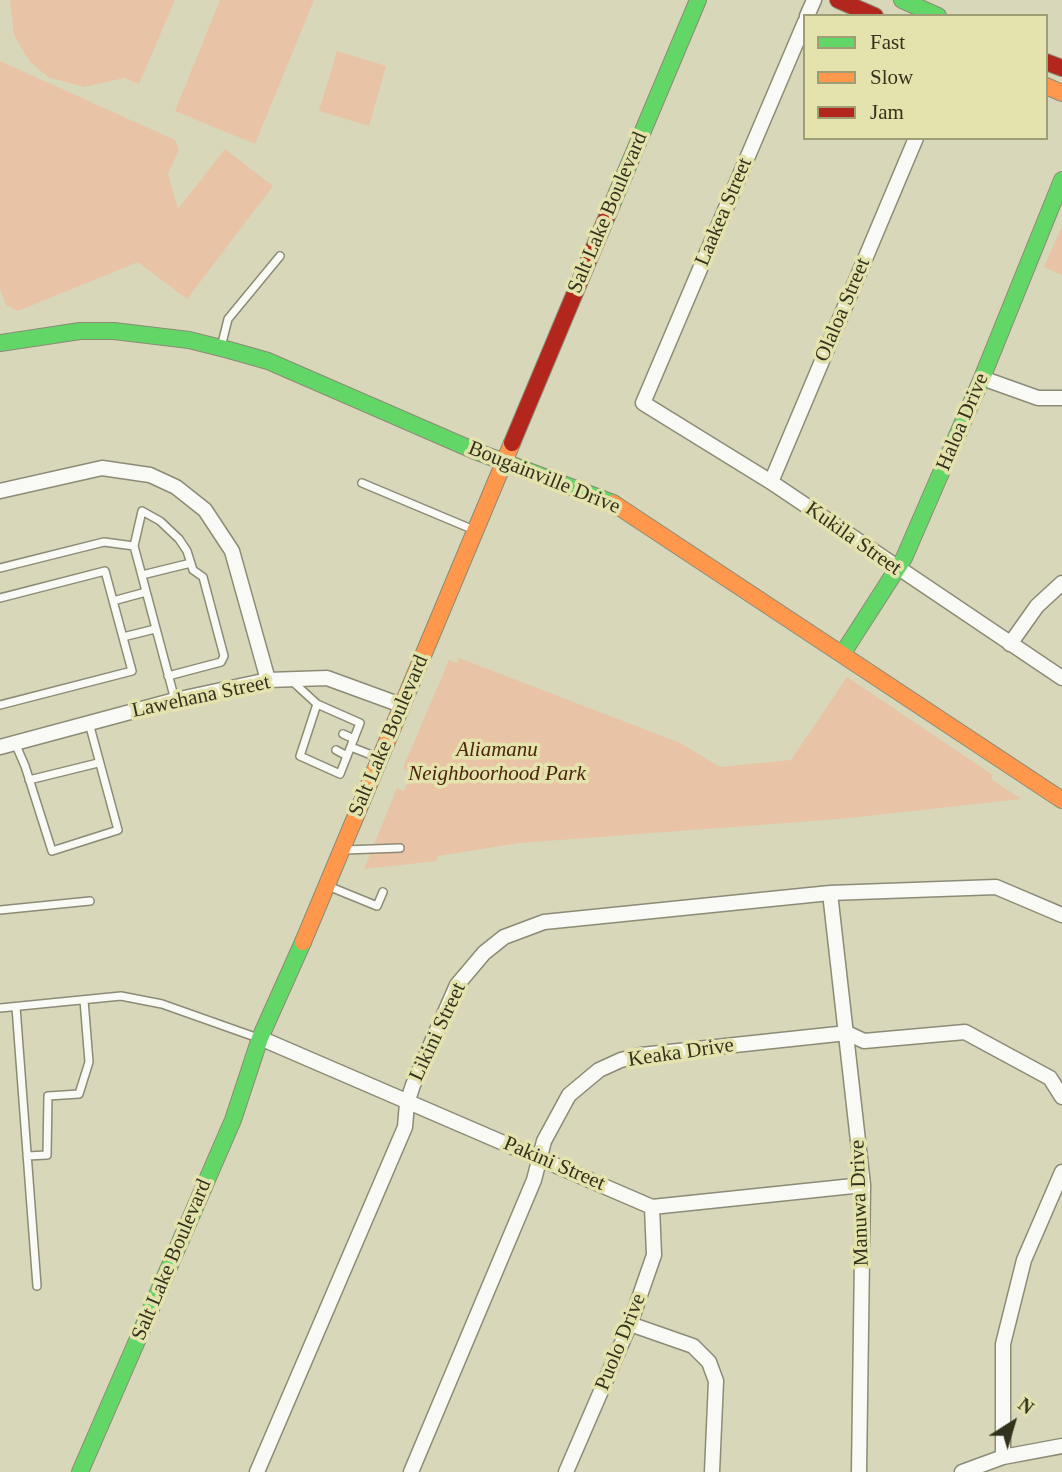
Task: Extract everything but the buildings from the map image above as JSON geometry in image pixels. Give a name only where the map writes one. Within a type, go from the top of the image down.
[{"type":"street","name":"Salt Lake Boulevard","points":[[80,1472],[233,1120],[260,1038],[327,886],[698,0]]},
{"type":"street","points":[[838,0],[870,14]]},
{"type":"street","points":[[902,0],[934,14]]},
{"type":"street","name":"Laakea Street","points":[[643,403],[803,27]]},
{"type":"street","name":"Olaloa Street","points":[[771,482],[915,140]]},
{"type":"street","name":"Haloa Drive","points":[[843,653],[897,570],[982,378],[1062,180]]},
{"type":"street","name":"Bougainville Drive","points":[[1,342],[80,331],[114,331],[189,340],[220,348],[268,361],[505,463],[622,507],[1062,800]]},
{"type":"street","points":[[982,378],[1038,398],[1062,398]]},
{"type":"street","name":"Kukila Street","points":[[643,403],[771,482],[897,570],[1062,678]]},
{"type":"street","points":[[0,491],[103,468],[150,475],[176,487],[205,510],[232,551],[268,680]]},
{"type":"street","points":[[1010,644],[1037,606],[1062,583]]},
{"type":"street","name":"Lawehana Street","points":[[7,745],[175,700],[268,680],[327,678],[401,705]]},
{"type":"street","name":"Likini Street","points":[[257,1472],[405,1127],[407,1103],[457,985],[484,953],[504,937],[544,922],[830,893],[996,887],[1062,915]]},
{"type":"street","name":"Manuwa Drive","points":[[830,893],[863,1185],[859,1472]]},
{"type":"street","name":"Keaka Drive","points":[[411,1472],[534,1180],[538,1155],[569,1096],[591,1076],[621,1060],[847,1033],[864,1041],[965,1032],[1050,1078],[1062,1097]]},
{"type":"street","name":"Pakini Street","points":[[260,1038],[407,1103],[538,1155],[652,1207]]},
{"type":"street","points":[[1003,1457],[1003,1344],[1024,1260],[1062,1172]]},
{"type":"street","points":[[652,1207],[863,1185]]},
{"type":"street","name":"Puolo Drive","points":[[566,1472],[630,1324],[654,1255],[652,1207]]},
{"type":"street","points":[[630,1324],[692,1346],[709,1362],[716,1381],[712,1472]]},
{"type":"street","points":[[962,1472],[1003,1457],[1062,1447]]},
{"type":"lane","points":[[220,348],[228,319],[280,256]]},
{"type":"lane","points":[[362,483],[475,531]]},
{"type":"lane","points":[[168,676],[221,662],[224,656],[203,577],[193,570],[187,551],[170,530],[142,511],[134,546],[155,629],[168,676],[175,700]]},
{"type":"lane","points":[[0,568],[104,542],[134,546]]},
{"type":"lane","points":[[142,575],[191,563]]},
{"type":"lane","points":[[0,598],[105,571],[132,671],[0,705]]},
{"type":"lane","points":[[113,601],[146,592]]},
{"type":"lane","points":[[123,637],[155,629]]},
{"type":"lane","points":[[291,680],[317,704],[360,723],[341,774],[300,756],[317,704]]},
{"type":"lane","points":[[312,720],[322,724]]},
{"type":"lane","points":[[7,745],[29,780],[52,851],[118,830],[89,723]]},
{"type":"lane","points":[[343,734],[352,743],[379,758]]},
{"type":"lane","points":[[306,735],[315,740]]},
{"type":"lane","points":[[336,750],[347,756]]},
{"type":"lane","points":[[29,780],[98,763]]},
{"type":"lane","points":[[341,850],[400,848]]},
{"type":"lane","points":[[327,886],[377,906],[383,892]]},
{"type":"lane","points":[[0,910],[90,901]]},
{"type":"lane","points":[[0,1008],[121,996],[162,1003],[260,1038]]},
{"type":"lane","points":[[27,1156],[47,1155],[48,1096],[79,1094],[89,1062],[84,1000]]},
{"type":"lane","points":[[16,1007],[37,1286]]},
{"type":"green space","points":[[10,0],[175,0],[139,84],[124,78],[84,87],[48,77],[30,62],[14,35]]},
{"type":"green space","points":[[220,0],[314,0],[255,144],[175,111]]},
{"type":"green space","points":[[337,51],[386,66],[369,126],[319,111]]},
{"type":"green space","points":[[0,61],[175,140],[179,149],[168,174],[178,209],[225,149],[273,186],[187,299],[138,262],[18,311],[6,305],[0,290]]},
{"type":"green space","points":[[1062,226],[1062,275],[1044,267]]},
{"type":"green space","name":"Aliamanu Neighboorhood Park","points":[[459,658],[680,743],[720,767],[791,760],[847,677],[993,775],[991,779],[1021,799],[839,819],[519,843],[438,856],[436,861],[364,869],[397,788],[404,791],[412,773],[403,768],[449,660],[457,663]]},
{"type":"traffic: fast","points":[[608,214],[698,0]]},
{"type":"traffic: fast","points":[[902,0],[934,14]]},
{"type":"traffic: fast","points":[[843,653],[904,558],[982,378],[1062,180]]},
{"type":"traffic: fast","points":[[0,343],[80,331],[114,331],[189,340],[229,350],[268,361],[475,451],[613,503]]},
{"type":"traffic: fast","points":[[80,1472],[233,1120],[260,1038],[303,942]]},
{"type":"traffic: slow","points":[[1048,87],[1062,93]]},
{"type":"traffic: slow","points":[[303,942],[512,443]]},
{"type":"traffic: slow","points":[[613,503],[1062,800]]},
{"type":"traffic: jam","points":[[838,0],[870,14]]},
{"type":"traffic: jam","points":[[1048,63],[1062,68]]},
{"type":"traffic: jam","points":[[512,443],[608,214]]}]
